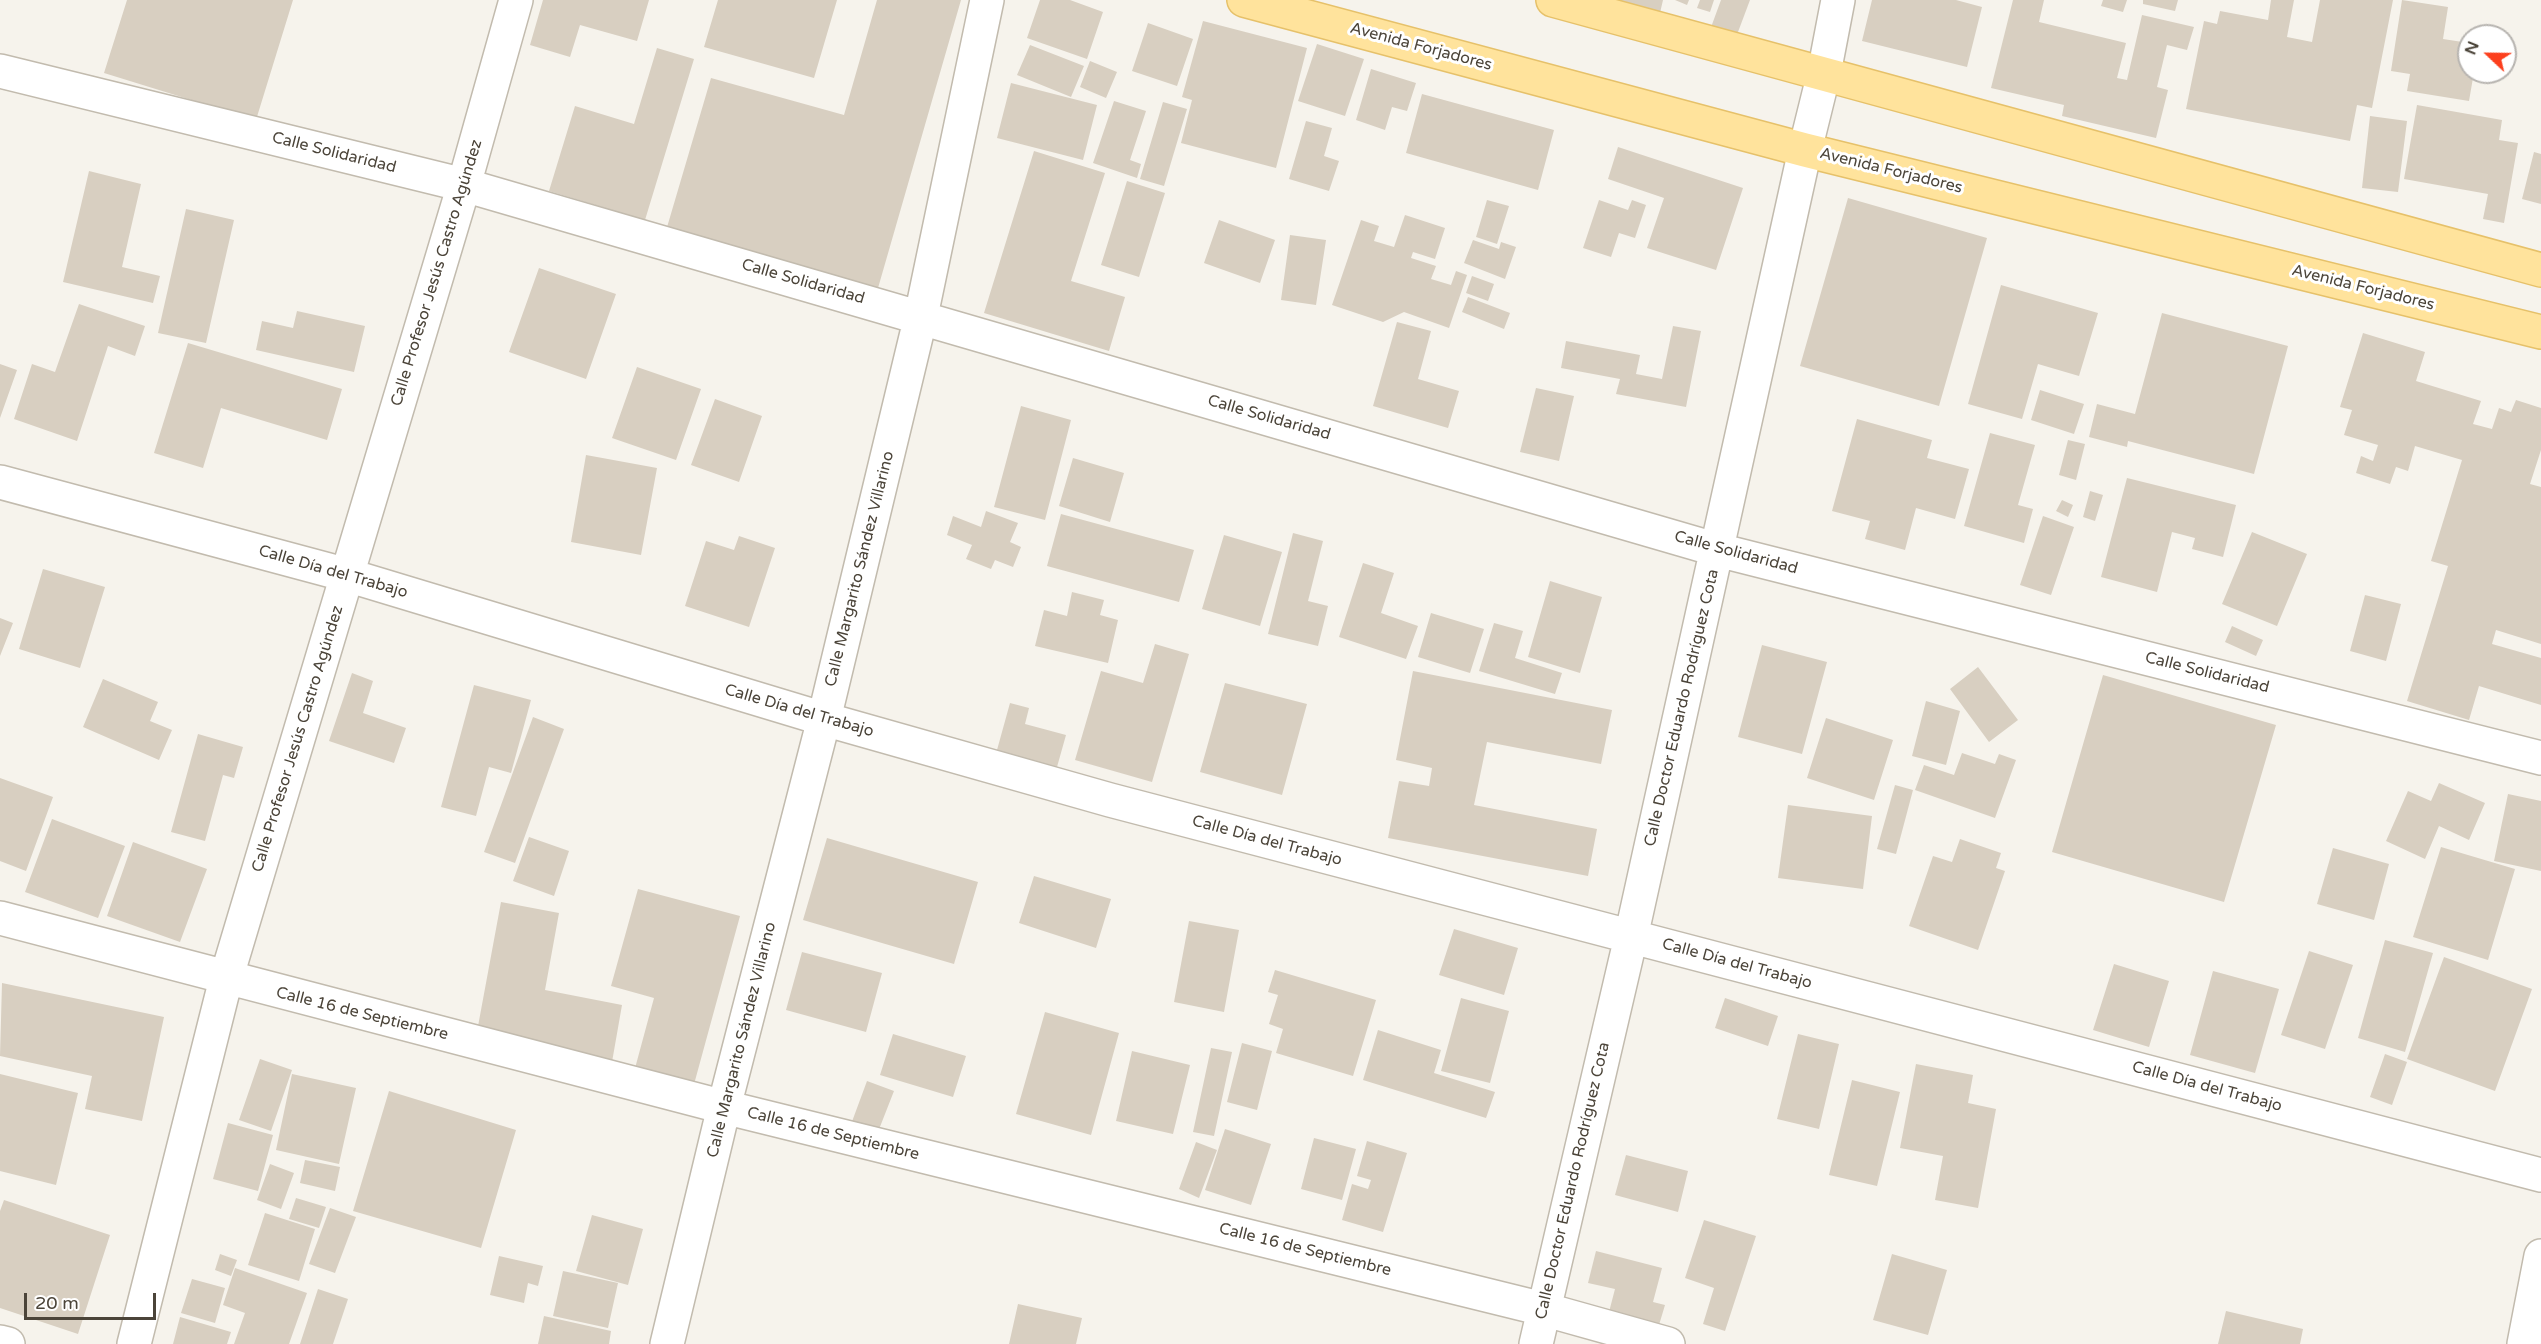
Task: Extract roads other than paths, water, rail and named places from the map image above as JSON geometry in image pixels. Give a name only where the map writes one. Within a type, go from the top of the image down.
[{"type":"main road","name":"Avenida Forjadores","points":[[1244,0],[1805,150],[2541,332]]},
{"type":"main road","points":[[1553,0],[2541,270]]},
{"type":"street","name":"Calle Profesor Jesús Castro Agúndez","points":[[134,1344],[226,979],[464,185],[516,0]]},
{"type":"street","name":"Calle Margarito Sández Villarino","points":[[667,1344],[724,1107],[824,719],[921,316],[987,0]]},
{"type":"street","name":"Calle Doctor Eduardo Rodríguez Cota","points":[[1536,1344],[1718,550],[1805,150],[1824,73],[1838,0]]},
{"type":"street","name":"Calle Solidaridad","points":[[0,71],[464,185],[921,316],[1718,550],[2541,758]]},
{"type":"street","name":"Calle Día del Trabajo","points":[[0,482],[347,575],[824,719],[1110,800],[2541,1175]]},
{"type":"street","name":"Calle 16 de Septiembre","points":[[0,918],[226,979],[724,1107],[1543,1309],[1668,1344]]},
{"type":"street","points":[[2524,1344],[2541,1256]]},
{"type":"street","points":[[0,1342],[8,1344]]}]
